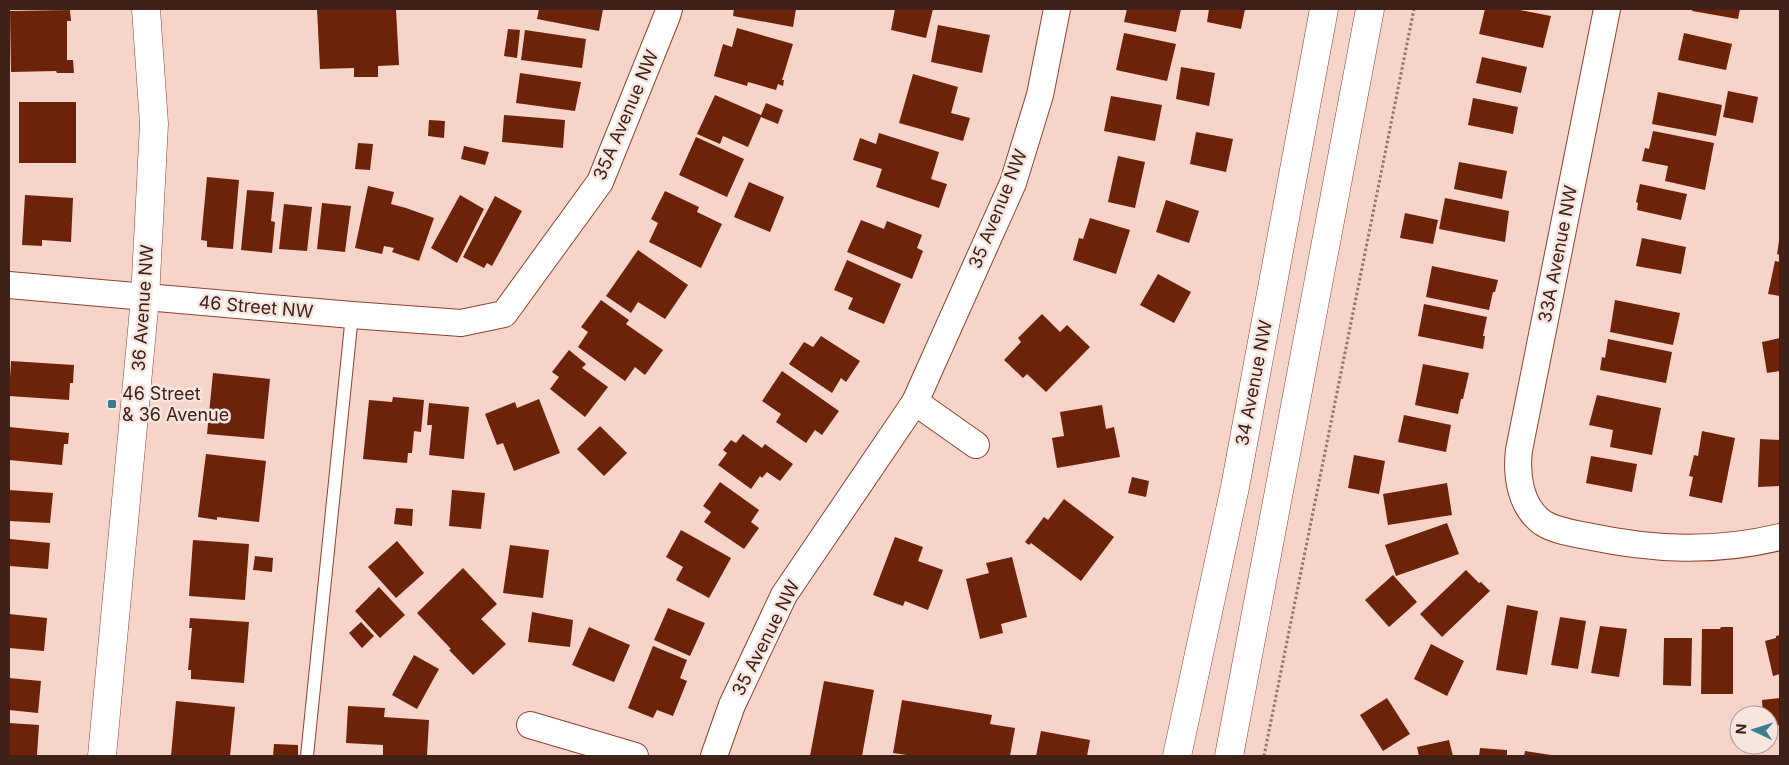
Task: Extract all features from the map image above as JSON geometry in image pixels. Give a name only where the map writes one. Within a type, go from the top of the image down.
[{"type":"main road","name":"36 Avenue NW","points":[[102,756],[145,298],[154,124],[146,9]]},
{"type":"main road","name":"34 Avenue NW","points":[[1177,756],[1235,487],[1324,9]]},
{"type":"main road","points":[[1229,756],[1370,9]]},
{"type":"street","name":"35A Avenue NW","points":[[504,314],[600,182],[669,9]]},
{"type":"street","name":"35 Avenue NW","points":[[714,756],[732,705],[784,595],[915,402],[1013,183],[1040,96],[1058,9]]},
{"type":"street","name":"33A Avenue NW","points":[[1607,9],[1519,450],[1517,467],[1524,498],[1532,512],[1543,522],[1558,529],[1626,543],[1659,547],[1696,548],[1738,545],[1780,537]]},
{"type":"street","name":"46 Street NW","points":[[9,285],[352,316],[461,322],[504,314]]},
{"type":"street","points":[[915,402],[976,445]]},
{"type":"street","points":[[530,725],[635,756]]},
{"type":"lane","points":[[308,756],[352,316]]},
{"type":"path","points":[[1264,756],[1414,9]]},
{"type":"building","points":[[317,9],[396,9],[399,65],[378,66],[378,77],[354,77],[354,68],[320,69]]},
{"type":"building","points":[[539,9],[603,9],[599,31],[537,19]]},
{"type":"building","points":[[734,9],[796,9],[793,27],[733,16]]},
{"type":"building","points":[[895,9],[933,9],[926,38],[891,30]]},
{"type":"building","points":[[1127,9],[1181,9],[1176,32],[1124,22]]},
{"type":"building","points":[[1209,9],[1245,9],[1241,29],[1207,22]]},
{"type":"building","points":[[1485,9],[1515,9],[1551,16],[1543,48],[1479,34]]},
{"type":"building","points":[[1693,9],[1740,9],[1738,19],[1692,11]]},
{"type":"building","points":[[70,10],[71,21],[67,21],[67,60],[73,60],[74,73],[57,73],[56,71],[11,72],[10,11]]},
{"type":"building","points":[[938,25],[990,35],[982,73],[931,62]]},
{"type":"building","points":[[737,28],[793,44],[782,80],[784,80],[783,86],[778,84],[776,90],[748,82],[747,86],[714,76],[723,44],[732,47]]},
{"type":"building","points":[[508,29],[520,30],[517,58],[504,56]]},
{"type":"building","points":[[525,30],[586,39],[582,68],[521,60]]},
{"type":"building","points":[[1124,33],[1176,44],[1167,81],[1116,70]]},
{"type":"building","points":[[1684,33],[1732,44],[1726,70],[1678,60]]},
{"type":"building","points":[[1482,57],[1527,67],[1521,93],[1476,83]]},
{"type":"building","points":[[1181,67],[1215,73],[1209,106],[1176,99]]},
{"type":"building","points":[[520,73],[581,82],[575,111],[516,103]]},
{"type":"building","points":[[913,74],[958,87],[951,113],[970,118],[963,141],[899,123]]},
{"type":"building","points":[[1728,91],[1758,97],[1753,123],[1723,117]]},
{"type":"building","points":[[1658,92],[1722,105],[1716,136],[1652,124]]},
{"type":"building","points":[[715,95],[761,115],[766,103],[783,110],[778,124],[761,117],[748,147],[723,136],[720,144],[697,134]]},
{"type":"building","points":[[1111,96],[1162,105],[1155,141],[1104,131]]},
{"type":"building","points":[[1473,98],[1518,107],[1513,134],[1468,125]]},
{"type":"building","points":[[19,102],[76,102],[76,163],[19,163]]},
{"type":"building","points":[[504,115],[565,120],[563,148],[502,142]]},
{"type":"building","points":[[429,120],[445,121],[444,138],[428,136]]},
{"type":"building","points":[[1653,131],[1714,143],[1705,190],[1665,181],[1668,166],[1642,161],[1645,148],[1649,149]]},
{"type":"building","points":[[1196,132],[1233,139],[1226,172],[1190,164]]},
{"type":"building","points":[[879,133],[939,152],[931,179],[947,184],[939,208],[876,187],[882,169],[853,160],[860,138],[876,144]]},
{"type":"building","points":[[696,137],[744,159],[727,197],[679,175]]},
{"type":"building","points":[[358,143],[373,144],[370,170],[355,169]]},
{"type":"building","points":[[464,146],[489,152],[485,165],[461,159]]},
{"type":"building","points":[[1118,156],[1145,162],[1135,208],[1108,202]]},
{"type":"building","points":[[1459,162],[1507,171],[1502,199],[1454,189]]},
{"type":"building","points":[[207,177],[239,180],[233,249],[207,247],[207,241],[201,240]]},
{"type":"building","points":[[749,182],[784,197],[770,232],[734,217]]},
{"type":"building","points":[[1640,184],[1687,194],[1681,220],[1637,210],[1638,203],[1636,202]]},
{"type":"building","points":[[368,186],[394,192],[391,204],[434,218],[419,261],[392,252],[394,248],[384,246],[382,254],[355,248]]},
{"type":"building","points":[[247,190],[274,192],[271,221],[275,222],[272,253],[241,250]]},
{"type":"building","points":[[665,191],[699,207],[697,212],[722,224],[701,268],[649,242],[658,223],[651,219]]},
{"type":"building","points":[[25,195],[73,198],[71,242],[42,240],[42,246],[22,245]]},
{"type":"building","points":[[460,195],[484,209],[457,263],[431,248]]},
{"type":"building","points":[[495,196],[522,211],[492,266],[487,263],[484,268],[463,257]]},
{"type":"building","points":[[1445,198],[1509,211],[1505,242],[1439,229]]},
{"type":"building","points":[[1166,200],[1199,211],[1189,243],[1156,232]]},
{"type":"building","points":[[322,203],[351,206],[345,252],[317,249]]},
{"type":"building","points":[[284,204],[312,207],[307,251],[279,249]]},
{"type":"building","points":[[1405,213],[1438,220],[1433,244],[1400,238]]},
{"type":"building","points":[[1090,218],[1130,230],[1116,274],[1073,260],[1079,238],[1083,239]]},
{"type":"building","points":[[861,220],[884,229],[887,221],[922,235],[917,248],[923,251],[912,279],[847,252]]},
{"type":"building","points":[[1642,238],[1686,247],[1681,274],[1636,266]]},
{"type":"building","points":[[1780,241],[1780,255],[1777,254]]},
{"type":"building","points":[[638,250],[688,285],[665,319],[638,302],[631,313],[606,296]]},
{"type":"building","points":[[847,260],[901,284],[884,324],[848,309],[853,298],[834,290]]},
{"type":"building","points":[[1775,261],[1780,262],[1780,296],[1768,294]]},
{"type":"building","points":[[1432,266],[1498,280],[1489,310],[1426,297]]},
{"type":"building","points":[[1158,274],[1191,292],[1174,323],[1140,305]]},
{"type":"building","points":[[601,300],[629,320],[626,324],[663,350],[645,375],[635,367],[625,381],[578,347],[588,332],[581,327]]},
{"type":"building","points":[[1615,300],[1680,313],[1673,345],[1610,332]]},
{"type":"building","points":[[1424,304],[1487,317],[1483,336],[1485,336],[1483,349],[1418,336]]},
{"type":"building","points":[[1042,314],[1060,332],[1067,325],[1090,347],[1046,392],[1027,374],[1023,378],[1004,360],[1021,342],[1018,338]]},
{"type":"building","points":[[821,336],[860,361],[846,382],[841,378],[832,393],[789,364],[804,342],[813,347]]},
{"type":"building","points":[[1780,338],[1780,371],[1767,373],[1762,342]]},
{"type":"building","points":[[1608,339],[1672,352],[1666,383],[1600,370],[1602,357],[1605,358]]},
{"type":"building","points":[[569,350],[586,364],[582,368],[608,387],[585,417],[550,389],[559,377],[552,372]]},
{"type":"building","points":[[11,361],[74,365],[73,383],[70,383],[69,400],[9,396]]},
{"type":"building","points":[[1423,364],[1469,373],[1458,414],[1415,405]]},
{"type":"building","points":[[782,371],[839,411],[822,435],[815,430],[806,443],[776,422],[781,414],[762,401]]},
{"type":"building","points":[[213,373],[270,379],[264,439],[207,434]]},
{"type":"building","points":[[1597,395],[1661,408],[1652,455],[1610,447],[1613,430],[1589,425]]},
{"type":"building","points":[[393,397],[424,400],[421,432],[414,431],[412,453],[408,453],[407,463],[363,459],[369,400],[392,402]]},
{"type":"building","points":[[539,399],[560,453],[514,471],[503,443],[497,445],[485,414],[515,402],[517,408]]},
{"type":"building","points":[[429,403],[469,407],[464,459],[429,455],[432,425],[427,425]]},
{"type":"building","points":[[1102,405],[1106,429],[1114,427],[1120,457],[1057,468],[1052,438],[1064,436],[1060,412]]},
{"type":"building","points":[[1404,415],[1451,425],[1446,452],[1398,442]]},
{"type":"building","points":[[600,426],[627,453],[604,476],[577,449]]},
{"type":"building","points":[[9,427],[69,433],[68,444],[64,444],[62,465],[9,460]]},
{"type":"building","points":[[1702,431],[1735,438],[1722,503],[1689,496],[1693,477],[1689,476],[1694,455],[1698,456]]},
{"type":"building","points":[[743,434],[762,448],[765,444],[793,464],[780,481],[767,472],[762,478],[760,476],[751,489],[718,465],[727,453],[723,450],[731,440],[736,443]]},
{"type":"building","points":[[1760,439],[1780,440],[1780,486],[1758,487]]},
{"type":"building","points":[[206,454],[266,461],[259,522],[217,517],[217,520],[198,517]]},
{"type":"building","points":[[1354,455],[1385,461],[1379,494],[1348,488]]},
{"type":"building","points":[[1591,456],[1637,464],[1632,492],[1586,483]]},
{"type":"building","points":[[1132,477],[1149,481],[1146,497],[1128,493]]},
{"type":"building","points":[[720,482],[759,510],[751,522],[759,528],[744,549],[704,522],[711,512],[703,506]]},
{"type":"building","points":[[1447,483],[1452,515],[1388,525],[1383,494]]},
{"type":"building","points":[[9,490],[53,493],[50,523],[9,521]]},
{"type":"building","points":[[452,490],[485,493],[481,529],[449,526]]},
{"type":"building","points":[[1064,499],[1114,537],[1081,581],[1031,543],[1029,545],[1025,542],[1044,517],[1048,520]]},
{"type":"building","points":[[396,508],[413,509],[412,526],[394,524]]},
{"type":"building","points":[[1447,523],[1459,554],[1396,576],[1385,545]]},
{"type":"building","points":[[681,530],[731,558],[709,598],[676,580],[683,567],[666,557]]},
{"type":"building","points":[[895,537],[923,547],[918,561],[943,570],[928,610],[905,601],[903,606],[873,595]]},
{"type":"building","points":[[10,539],[50,543],[48,569],[9,566]]},
{"type":"building","points":[[193,540],[249,544],[245,600],[189,596]]},
{"type":"building","points":[[397,541],[424,573],[396,598],[368,567]]},
{"type":"building","points":[[510,545],[549,550],[543,598],[503,593]]},
{"type":"building","points":[[255,556],[273,558],[272,572],[253,570]]},
{"type":"building","points":[[1012,557],[1027,617],[1001,624],[1003,633],[980,639],[966,579],[989,573],[986,563]]},
{"type":"building","points":[[463,568],[497,604],[481,619],[506,644],[473,675],[417,613]]},
{"type":"building","points":[[1466,570],[1490,591],[1442,637],[1420,614]]},
{"type":"building","points":[[1393,575],[1417,602],[1389,627],[1365,600]]},
{"type":"building","points":[[379,587],[405,615],[380,638],[355,611]]},
{"type":"building","points":[[1507,605],[1538,611],[1527,675],[1496,670]]},
{"type":"building","points":[[668,608],[705,623],[690,656],[654,640]]},
{"type":"building","points":[[532,612],[573,620],[570,647],[528,642]]},
{"type":"building","points":[[9,614],[47,618],[44,651],[9,648]]},
{"type":"building","points":[[1560,617],[1586,621],[1578,669],[1551,665]]},
{"type":"building","points":[[190,618],[249,622],[244,683],[191,679],[191,670],[188,670],[192,628],[189,628]]},
{"type":"building","points":[[361,622],[374,636],[362,648],[349,633]]},
{"type":"building","points":[[1600,626],[1627,629],[1619,677],[1591,673]]},
{"type":"building","points":[[589,627],[630,645],[614,682],[572,665]]},
{"type":"building","points":[[1721,627],[1733,627],[1733,694],[1701,694],[1702,629],[1720,629]]},
{"type":"building","points":[[1780,635],[1780,674],[1773,676],[1765,641]]},
{"type":"building","points":[[1664,638],[1692,638],[1691,686],[1663,685]]},
{"type":"building","points":[[1431,644],[1464,661],[1447,696],[1414,679]]},
{"type":"building","points":[[653,646],[687,660],[680,678],[687,681],[673,716],[657,710],[653,718],[628,708]]},
{"type":"building","points":[[414,655],[439,669],[417,709],[392,695]]},
{"type":"building","points":[[9,678],[41,681],[38,713],[9,710]]},
{"type":"building","points":[[824,681],[874,690],[862,756],[810,756]]},
{"type":"building","points":[[1387,698],[1410,734],[1383,751],[1360,715]]},
{"type":"building","points":[[1780,698],[1780,725],[1779,705],[1762,705],[1762,700]]},
{"type":"building","points":[[902,700],[992,715],[990,724],[1015,728],[1010,756],[913,756],[893,753]]},
{"type":"building","points":[[176,701],[235,707],[230,756],[171,756]]},
{"type":"building","points":[[348,706],[385,708],[384,717],[429,720],[427,756],[383,756],[383,745],[346,743]]},
{"type":"building","points":[[9,723],[39,725],[37,755],[9,756]]},
{"type":"building","points":[[1041,731],[1090,740],[1087,756],[1036,756]]},
{"type":"building","points":[[1449,740],[1453,756],[1419,756],[1417,747]]},
{"type":"building","points":[[274,744],[298,745],[298,756],[273,756]]},
{"type":"building","points":[[1480,748],[1507,750],[1507,756],[1479,756]]},
{"type":"building","points":[[1525,751],[1551,755],[1551,756],[1524,756]]},
{"type":"place","name":"46 Street & 36 Avenue","points":[[112,404]]}]
